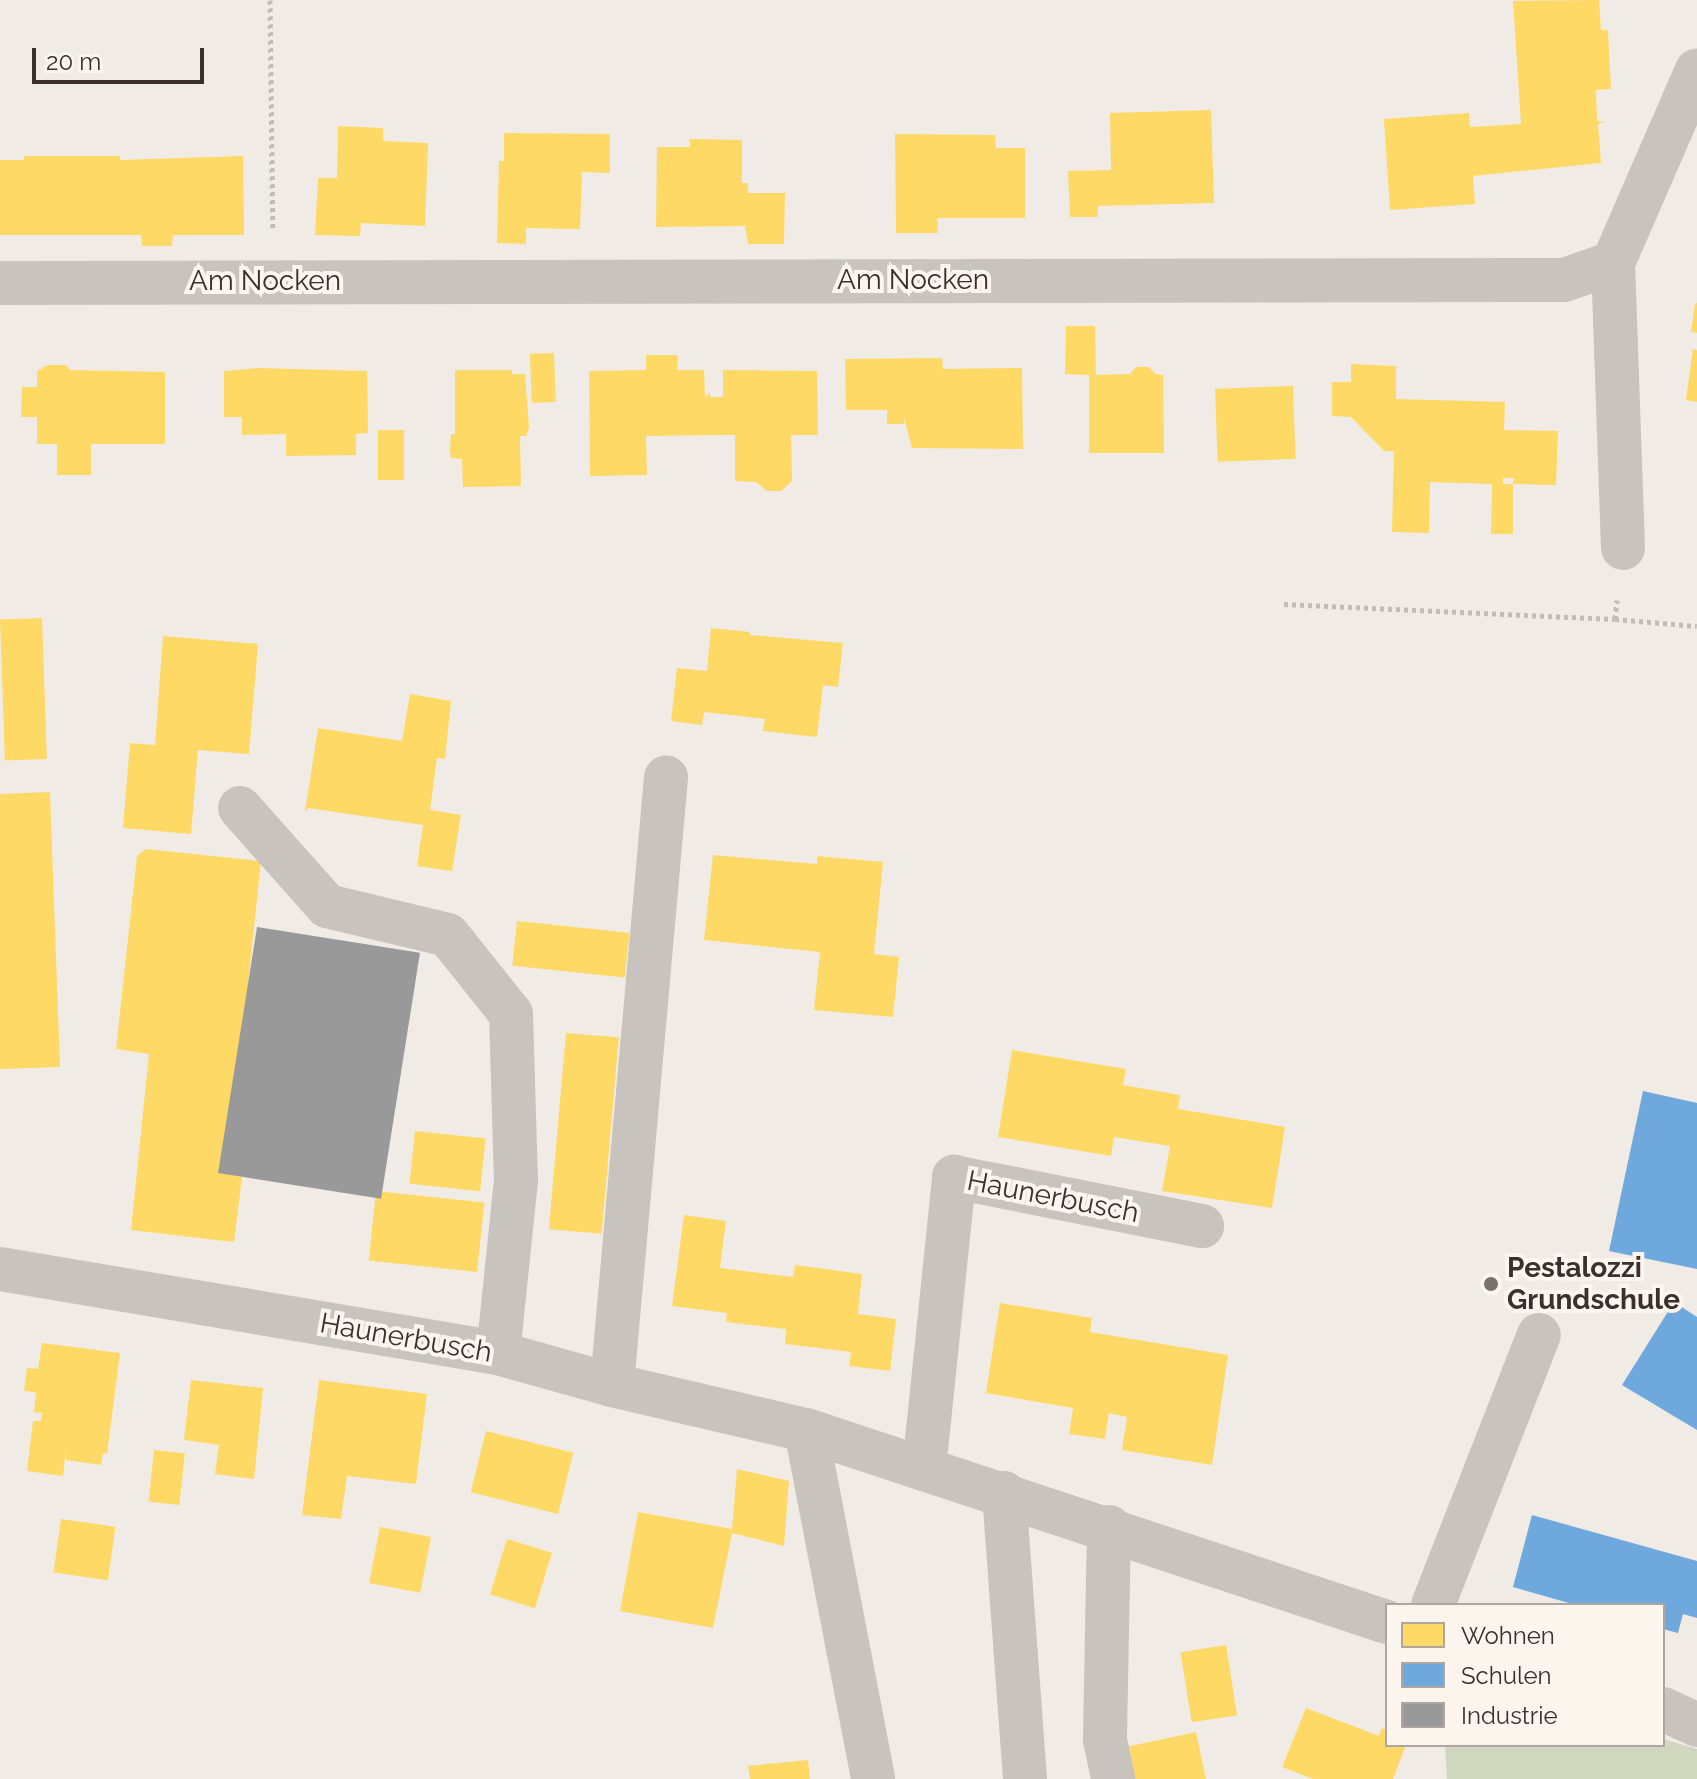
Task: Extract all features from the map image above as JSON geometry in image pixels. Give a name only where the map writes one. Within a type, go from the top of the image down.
[{"type":"street","points":[[1623,548],[1613,263],[1697,70]]},
{"type":"street","name":"Am Nocken","points":[[0,283],[274,280],[1564,280],[1613,263]]},
{"type":"street","points":[[612,1385],[666,777]]},
{"type":"street","points":[[240,808],[327,906],[448,935],[511,1014],[516,1180],[498,1353]]},
{"type":"street","name":"Haunerbusch","points":[[924,1469],[954,1177],[1202,1226]]},
{"type":"street","name":"Haunerbusch","points":[[0,1269],[498,1353],[612,1385],[806,1430],[1109,1527],[1385,1621]]},
{"type":"street","points":[[1434,1603],[1539,1335]]},
{"type":"street","points":[[806,1430],[873,1779]]},
{"type":"street","points":[[1004,1493],[1025,1779]]},
{"type":"street","points":[[1109,1527],[1105,1740],[1113,1779]]},
{"type":"street","points":[[1665,1710],[1697,1725]]},
{"type":"path","points":[[270,0],[274,280]]},
{"type":"path","points":[[1284,604],[1615,619],[1697,626]]},
{"type":"green space","points":[[1665,1740],[1697,1749],[1697,1779],[1447,1779],[1445,1747],[1665,1747]]},
{"type":"building: Wohnen","points":[[1599,0],[1601,30],[1608,30],[1611,89],[1596,90],[1597,121],[1605,122],[1598,124],[1601,163],[1473,176],[1475,204],[1390,210],[1384,119],[1469,113],[1470,127],[1521,124],[1513,1]]},
{"type":"building: Wohnen","points":[[1211,110],[1214,203],[1098,206],[1098,217],[1070,217],[1068,171],[1111,170],[1110,113]]},
{"type":"building: Wohnen","points":[[338,126],[383,128],[383,141],[428,143],[425,226],[361,223],[360,236],[315,235],[318,178],[337,178]]},
{"type":"building: Wohnen","points":[[504,133],[610,134],[610,173],[582,172],[580,229],[526,228],[526,244],[497,243],[499,161],[504,161]]},
{"type":"building: Wohnen","points":[[895,134],[995,135],[996,148],[1025,148],[1025,218],[937,218],[938,233],[896,233]]},
{"type":"building: Wohnen","points":[[690,139],[742,140],[742,183],[748,183],[748,193],[785,193],[784,244],[748,244],[745,226],[656,227],[657,147],[690,147]]},
{"type":"building: Wohnen","points":[[24,156],[120,156],[120,160],[243,156],[244,235],[173,235],[172,246],[142,246],[141,235],[0,235],[0,160],[24,160]]},
{"type":"building: Wohnen","points":[[1697,303],[1697,333],[1691,332]]},
{"type":"building: Wohnen","points":[[1066,326],[1095,326],[1096,375],[1130,374],[1136,367],[1149,367],[1156,374],[1163,375],[1164,453],[1089,453],[1089,375],[1065,374]]},
{"type":"building: Wohnen","points":[[1693,349],[1697,350],[1697,402],[1686,400]]},
{"type":"building: Wohnen","points":[[554,353],[556,402],[532,403],[530,354]]},
{"type":"building: Wohnen","points":[[646,355],[678,355],[677,370],[704,370],[705,397],[710,393],[710,397],[723,397],[723,370],[817,371],[818,435],[791,435],[792,481],[781,491],[767,491],[756,482],[735,481],[735,435],[646,436],[647,475],[590,476],[589,371],[646,370]]},
{"type":"building: Wohnen","points":[[942,358],[943,369],[1022,368],[1023,449],[912,448],[904,418],[904,424],[887,424],[887,410],[846,410],[845,359]]},
{"type":"building: Wohnen","points":[[1351,364],[1396,366],[1396,399],[1505,402],[1504,430],[1558,431],[1556,485],[1513,484],[1513,534],[1491,534],[1492,484],[1430,482],[1429,533],[1392,532],[1394,451],[1384,451],[1351,417],[1332,416],[1332,382],[1351,382]],"holes":[[[1503,478],[1514,478],[1513,484],[1503,484]]]},
{"type":"building: Wohnen","points":[[48,365],[66,365],[70,370],[165,372],[165,444],[91,444],[91,475],[57,475],[57,444],[37,444],[37,417],[21,417],[22,387],[37,387],[37,371]]},
{"type":"building: Wohnen","points":[[258,368],[367,371],[368,433],[356,434],[356,455],[286,456],[286,434],[242,435],[242,417],[224,417],[224,371]]},
{"type":"building: Wohnen","points":[[455,370],[512,370],[512,374],[525,374],[529,428],[526,436],[520,436],[521,486],[463,487],[462,459],[451,458],[450,451],[451,434],[455,434]]},
{"type":"building: Wohnen","points":[[1293,386],[1296,459],[1218,462],[1215,389]]},
{"type":"building: Wohnen","points":[[378,430],[404,430],[404,480],[378,480]]},
{"type":"building: Wohnen","points":[[42,618],[47,759],[5,760],[0,619]]},
{"type":"building: Wohnen","points":[[711,628],[750,632],[750,635],[843,643],[838,687],[823,685],[817,737],[763,731],[765,719],[704,712],[702,725],[671,721],[677,668],[707,671]]},
{"type":"building: Wohnen","points":[[163,636],[258,644],[249,754],[198,750],[191,834],[123,828],[130,743],[155,745]]},
{"type":"building: Wohnen","points":[[410,694],[451,701],[445,759],[437,758],[430,810],[461,815],[452,871],[417,866],[423,825],[308,808],[305,812],[318,728],[402,741]]},
{"type":"building: Wohnen","points":[[50,792],[60,1067],[0,1069],[0,794]]},
{"type":"building: Wohnen","points":[[146,849],[261,861],[228,1174],[242,1177],[234,1242],[131,1230],[149,1054],[116,1049],[137,856]]},
{"type":"building: Wohnen","points":[[713,855],[817,864],[817,856],[883,862],[874,954],[899,957],[893,1017],[814,1010],[820,952],[704,940]]},
{"type":"building: Wohnen","points":[[517,921],[629,933],[625,978],[512,966]]},
{"type":"building: Wohnen","points":[[566,1033],[619,1038],[602,1234],[549,1229]]},
{"type":"building: Wohnen","points":[[1012,1050],[1126,1069],[1123,1085],[1180,1095],[1178,1109],[1285,1127],[1272,1208],[1162,1191],[1170,1146],[1114,1137],[1111,1156],[998,1137]]},
{"type":"building: Wohnen","points":[[415,1131],[486,1138],[480,1191],[409,1184]]},
{"type":"building: Wohnen","points":[[376,1191],[484,1202],[477,1272],[369,1261]]},
{"type":"building: Wohnen","points":[[684,1215],[726,1221],[720,1268],[793,1277],[795,1265],[862,1274],[858,1314],[896,1319],[890,1371],[849,1366],[851,1352],[785,1344],[786,1329],[726,1322],[727,1313],[672,1306]]},
{"type":"building: Wohnen","points":[[1000,1303],[1092,1318],[1090,1332],[1228,1355],[1212,1465],[1122,1450],[1127,1417],[1109,1413],[1105,1439],[1069,1434],[1073,1408],[986,1393]]},
{"type":"building: Wohnen","points":[[42,1343],[120,1353],[107,1454],[103,1453],[101,1465],[66,1460],[66,1449],[63,1476],[27,1471],[33,1421],[41,1421],[42,1413],[34,1412],[36,1392],[24,1391],[27,1368],[38,1369]]},
{"type":"building: Wohnen","points":[[191,1380],[263,1388],[254,1479],[215,1474],[219,1445],[184,1440]]},
{"type":"building: Wohnen","points":[[319,1380],[427,1394],[416,1484],[347,1476],[341,1519],[302,1515]]},
{"type":"building: Wohnen","points":[[486,1431],[573,1453],[558,1514],[471,1492]]},
{"type":"building: Wohnen","points":[[154,1450],[185,1453],[179,1505],[149,1502]]},
{"type":"building: Wohnen","points":[[737,1469],[789,1481],[784,1546],[732,1533],[713,1628],[620,1611],[638,1512],[732,1529]]},
{"type":"building: Wohnen","points":[[61,1519],[115,1527],[108,1580],[53,1572]]},
{"type":"building: Wohnen","points":[[380,1527],[431,1537],[420,1593],[369,1583]]},
{"type":"building: Wohnen","points":[[507,1539],[552,1553],[535,1608],[490,1594]]},
{"type":"building: Wohnen","points":[[1226,1645],[1237,1715],[1192,1722],[1181,1652]]},
{"type":"building: Wohnen","points":[[1306,1708],[1379,1736],[1382,1728],[1385,1729],[1385,1747],[1405,1747],[1393,1779],[1313,1779],[1282,1767]]},
{"type":"building: Wohnen","points":[[1196,1732],[1206,1779],[1128,1779],[1121,1748]]},
{"type":"building: Wohnen","points":[[808,1760],[810,1779],[750,1779],[748,1766]]},
{"type":"building: Schulen","points":[[1643,1091],[1697,1103],[1697,1269],[1609,1251]]},
{"type":"building: Schulen","points":[[1674,1302],[1697,1317],[1697,1430],[1622,1385]]},
{"type":"building: Schulen","points":[[1532,1515],[1697,1561],[1697,1618],[1683,1614],[1678,1633],[1665,1630],[1665,1603],[1569,1603],[1513,1587]]},
{"type":"building: Industrie","points":[[257,927],[420,953],[381,1199],[218,1173]]},
{"type":"place","name":"Pestalozzi Grundschule","points":[[1491,1284]]}]
